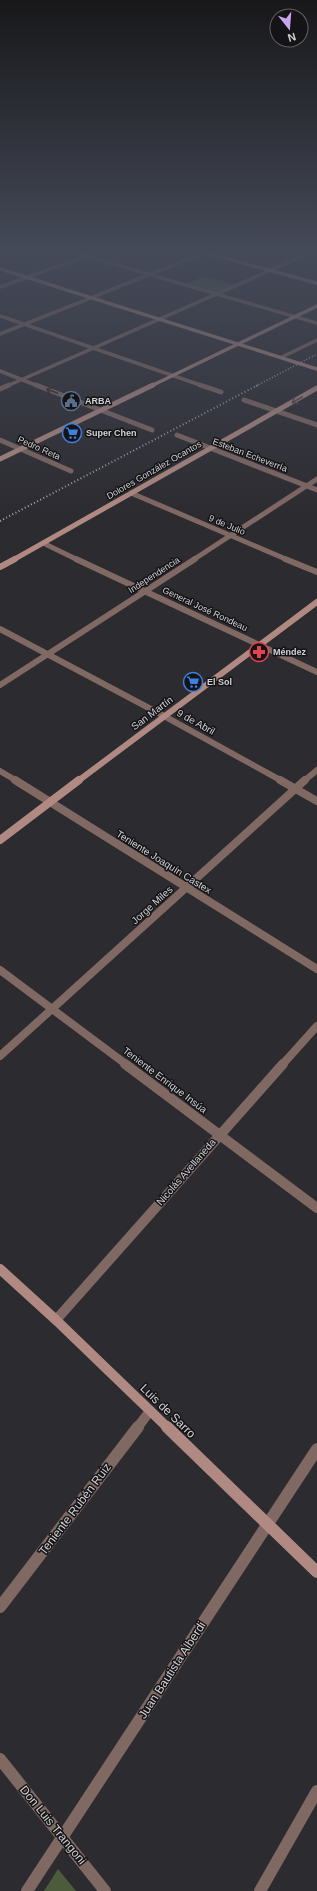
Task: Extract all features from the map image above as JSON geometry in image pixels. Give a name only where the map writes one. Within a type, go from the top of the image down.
[{"type":"street","points":[[66,338],[221,392]]},
{"type":"street","points":[[0,389],[117,338]]},
{"type":"street","points":[[219,338],[317,369]]},
{"type":"street","points":[[0,459],[250,338]]},
{"type":"street","points":[[282,358],[317,340]]},
{"type":"street","points":[[0,371],[152,430]]},
{"type":"street","name":"Dolores González Ocantos","points":[[0,567],[317,388]]},
{"type":"street","points":[[244,400],[317,425]]},
{"type":"street","name":"Esteban Echeverría","points":[[177,435],[317,490]]},
{"type":"street","name":"Pedro Reta","points":[[0,440],[71,471]]},
{"type":"street","name":"Independencia","points":[[0,685],[317,479]]},
{"type":"street","name":"9 de Julio","points":[[131,493],[317,572]]},
{"type":"street","name":"General José Rondeau","points":[[42,543],[317,672]]},
{"type":"street","name":"San Martín","points":[[0,840],[317,602]]},
{"type":"street","name":"9 de Abril","points":[[0,629],[164,716],[317,801]]},
{"type":"street","name":"Jorge Miles","points":[[0,1056],[317,770]]},
{"type":"street","name":"Teniente Joaquín Castex","points":[[0,771],[317,969]]},
{"type":"street","name":"Teniente Enrique Insúa","points":[[0,970],[317,1208]]},
{"type":"street","name":"Nicolás Avellaneda","points":[[56,1320],[317,1026]]},
{"type":"street","name":"Luis de Sarro","points":[[0,1269],[56,1320],[317,1572]]},
{"type":"street","name":"Teniente Rubén Ruiz","points":[[0,1607],[150,1411]]},
{"type":"street","name":"Juan Bautista Alberdi","points":[[27,1891],[317,1449]]},
{"type":"street","name":"Don Luis Trangoni","points":[[0,1760],[106,1891]]},
{"type":"street","points":[[260,1891],[317,1791]]},
{"type":"green space","points":[[58,1869],[76,1891],[44,1891]]},
{"type":"railway","points":[[256,386],[317,354]]},
{"type":"railway","points":[[0,521],[258,385]]},
{"type":"place","name":"ARBA","points":[[71,401]]},
{"type":"place","name":"Super Chen","points":[[72,433]]},
{"type":"place","name":"Méndez","points":[[259,652]]},
{"type":"place","name":"El Sol","points":[[193,682]]}]
